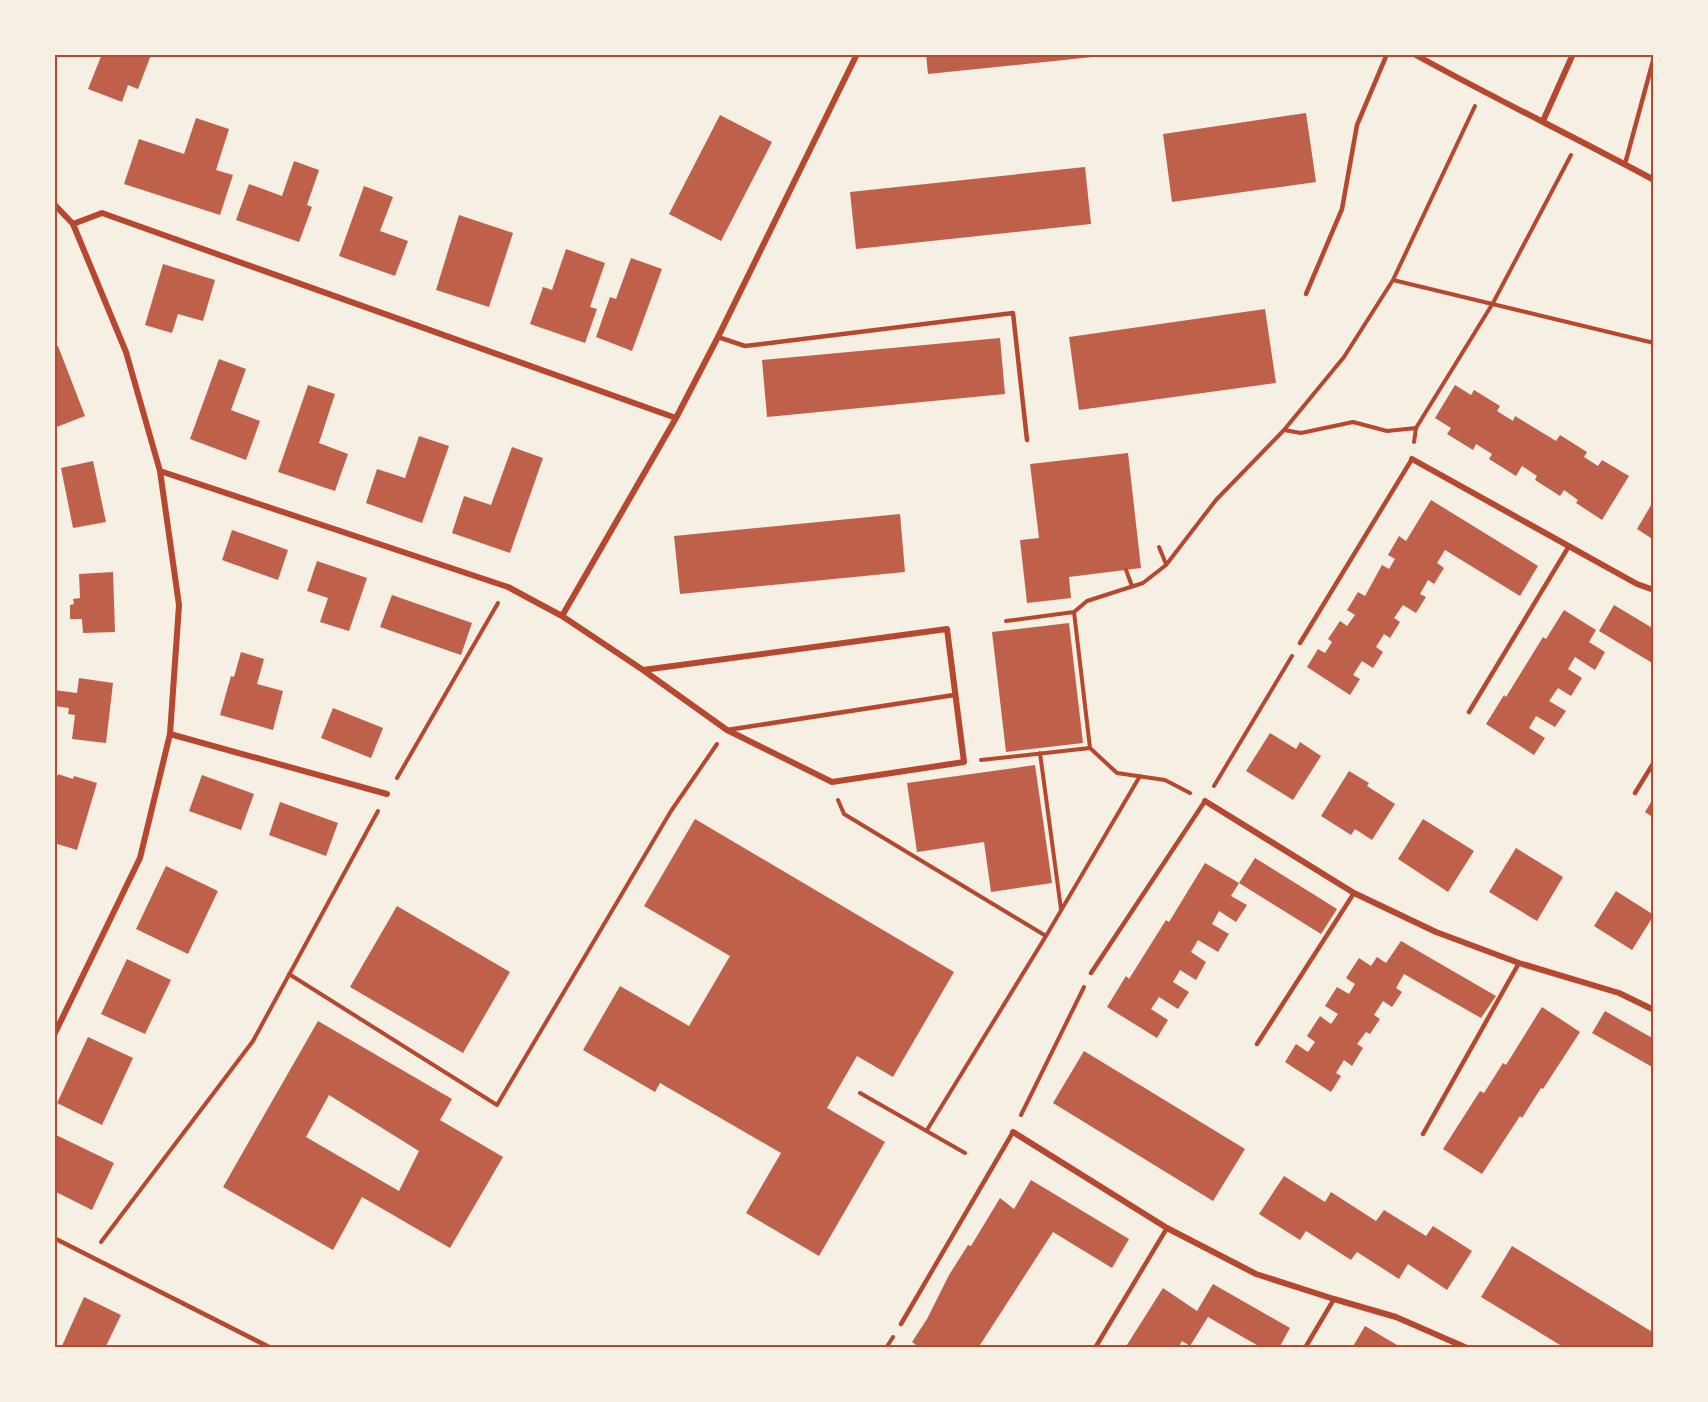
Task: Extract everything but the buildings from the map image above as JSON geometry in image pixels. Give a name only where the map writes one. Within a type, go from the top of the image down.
[{"type":"street","points":[[562,616],[676,418],[718,338],[857,54]]},
{"type":"street","points":[[1414,54],[1482,92],[1543,121],[1654,180]]},
{"type":"street","points":[[1543,121],[1573,54]]},
{"type":"street","points":[[54,204],[73,224],[126,352],[160,471],[179,605],[170,734],[140,858],[54,1035]]},
{"type":"street","points":[[73,224],[102,213],[676,418]]},
{"type":"street","points":[[1412,459],[1637,584],[1654,590]]},
{"type":"street","points":[[160,471],[508,587],[562,616],[727,730],[832,782],[964,762],[946,629],[643,670]]},
{"type":"street","points":[[170,734],[387,795]]},
{"type":"street","points":[[1206,801],[1354,893],[1436,932],[1519,963],[1619,993],[1654,1010]]},
{"type":"street","points":[[1013,1132],[1167,1228],[1256,1274],[1396,1317],[1467,1348]]},
{"type":"lane","points":[[1306,294],[1342,209],[1358,125],[1387,54]]},
{"type":"lane","points":[[1625,164],[1654,57]]},
{"type":"lane","points":[[718,338],[745,346],[1013,313],[1027,440]]},
{"type":"lane","points":[[1300,643],[1412,459]]},
{"type":"lane","points":[[1469,712],[1569,546]]},
{"type":"lane","points":[[727,730],[954,695]]},
{"type":"lane","points":[[1635,793],[1654,762]]},
{"type":"lane","points":[[1091,973],[1206,801]]},
{"type":"lane","points":[[1257,1044],[1354,893]]},
{"type":"lane","points":[[1423,1134],[1519,963]]},
{"type":"lane","points":[[901,1324],[1013,1132]]},
{"type":"lane","points":[[1095,1348],[1167,1228]]},
{"type":"lane","points":[[54,1238],[271,1348]]},
{"type":"lane","points":[[1305,1348],[1334,1299]]},
{"type":"path","points":[[1006,621],[1074,612],[1087,601],[1143,583],[1166,565],[1216,500],[1284,430],[1344,357],[1393,280],[1482,92]]},
{"type":"path","points":[[1412,459],[1416,428],[1493,303],[1578,141]]},
{"type":"path","points":[[1393,280],[1654,343]]},
{"type":"path","points":[[1284,430],[1300,433],[1353,422],[1387,431],[1416,428]]},
{"type":"path","points":[[1159,547],[1166,565]]},
{"type":"path","points":[[1126,570],[1132,586]]},
{"type":"path","points":[[91,1255],[253,1041],[387,795],[508,587]]},
{"type":"path","points":[[1074,612],[1090,748],[1117,773],[1165,780],[1206,801],[1300,643]]},
{"type":"path","points":[[289,974],[496,1105],[671,811],[727,730]]},
{"type":"path","points":[[964,762],[1090,748]]},
{"type":"path","points":[[1041,753],[1061,910]]},
{"type":"path","points":[[927,1130],[1046,936],[1140,776]]},
{"type":"path","points":[[832,782],[844,814],[1046,936]]},
{"type":"path","points":[[1013,1132],[1091,973]]},
{"type":"path","points":[[860,1093],[965,1153]]}]
